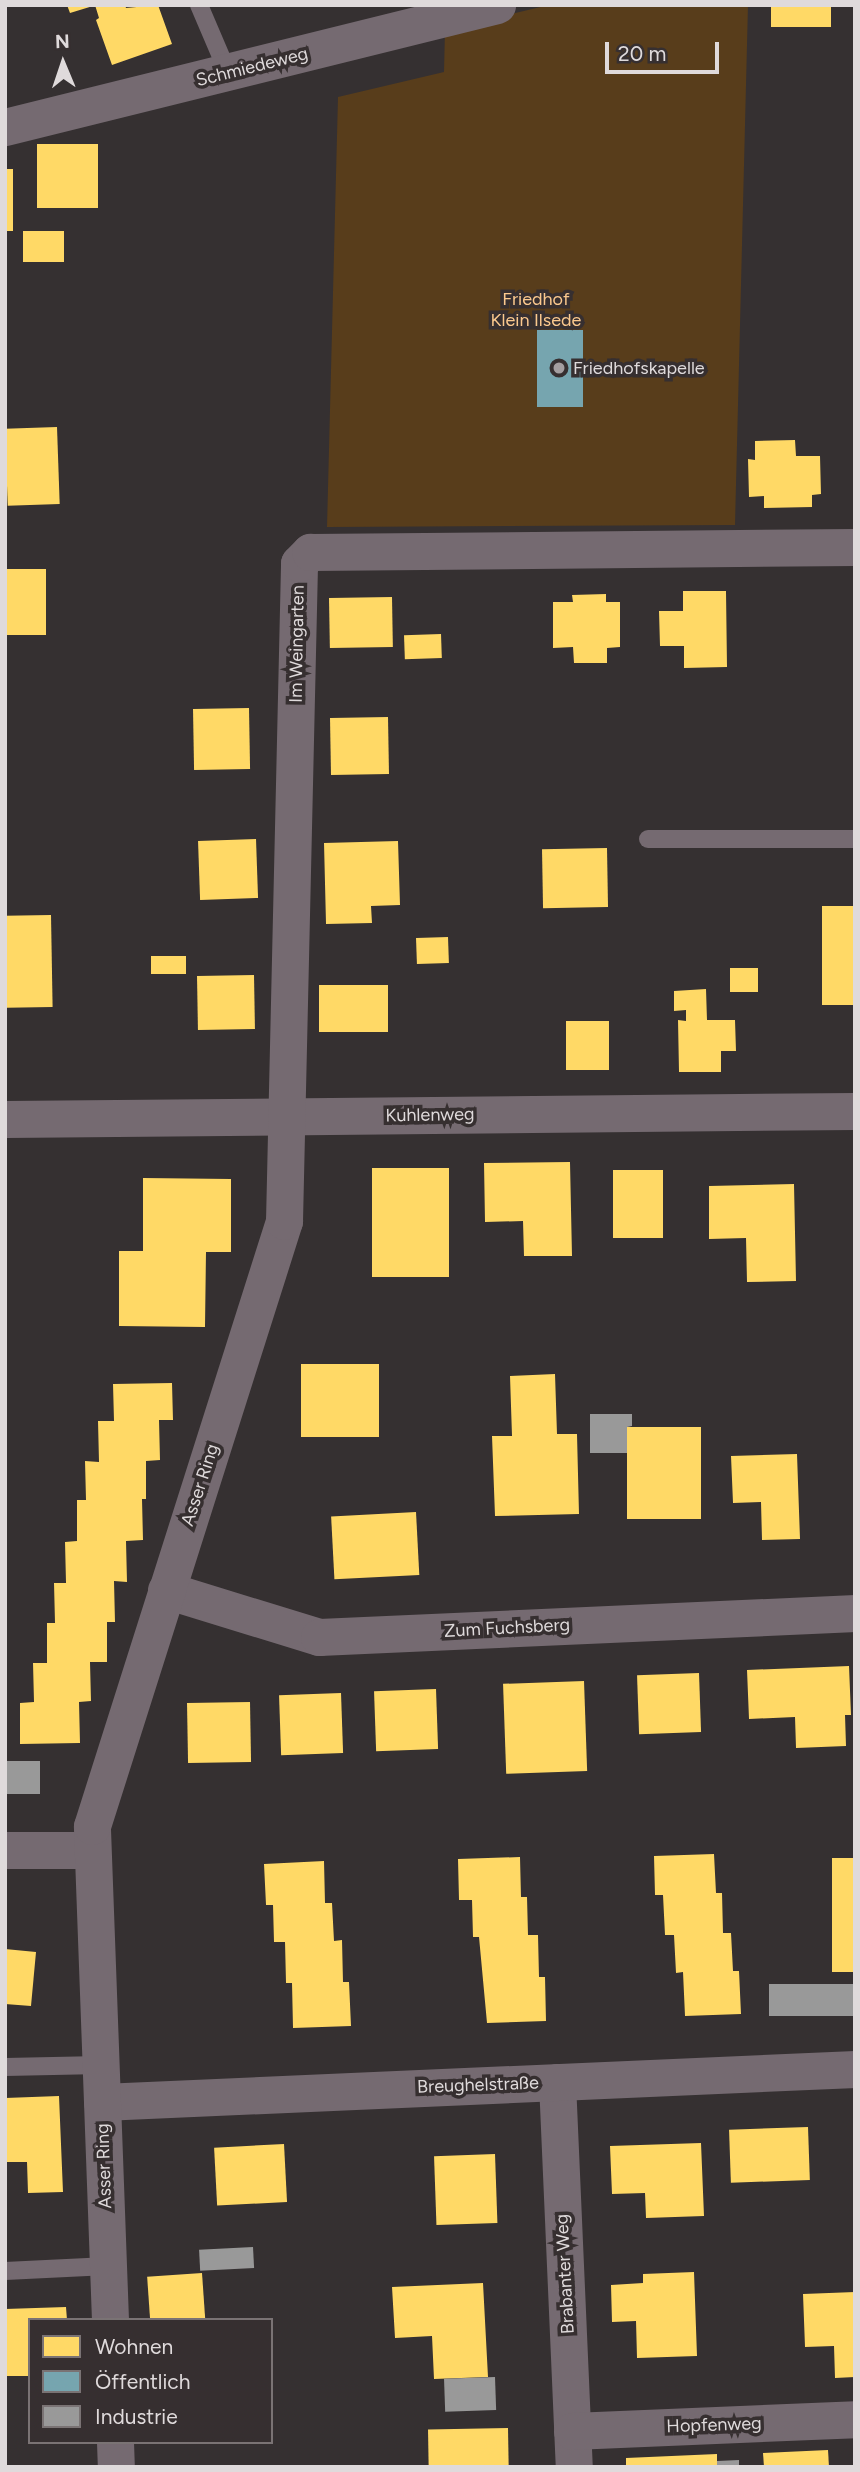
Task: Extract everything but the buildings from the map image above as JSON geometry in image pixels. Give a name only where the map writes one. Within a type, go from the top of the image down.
[{"type":"street","name":"Schmiedeweg","points":[[5,127],[228,74],[497,5]]},
{"type":"street","name":"Im Weingarten","points":[[285,1116],[299,563],[310,552],[855,547]]},
{"type":"street","name":"Kuhlenweg","points":[[5,1119],[855,1111]]},
{"type":"street","name":"Asser Ring","points":[[110,2318],[92,1826],[284,1221],[285,1116]]},
{"type":"street","name":"Zum Fuchsberg","points":[[166,1590],[319,1637],[855,1612]]},
{"type":"street","points":[[5,1850],[92,1850]]},
{"type":"street","name":"Breughelstraße","points":[[102,2102],[855,2069]]},
{"type":"street","name":"Brabanter Weg","points":[[557,2082],[573,2449]]},
{"type":"street","name":"Hopfenweg","points":[[573,2449],[855,2419]]},
{"type":"street","points":[[115,2444],[116,2467]]},
{"type":"lane","points":[[200,5],[228,74]]},
{"type":"lane","points":[[648,839],[855,839]]},
{"type":"lane","points":[[5,2067],[101,2065]]},
{"type":"lane","points":[[5,2271],[108,2266]]},
{"type":"green space","name":"Friedhof Klein Ilsede","points":[[549,5],[748,5],[735,525],[327,527],[338,97],[444,72],[445,30]]},
{"type":"place","name":"Friedhofskapelle","points":[[559,368]]}]
